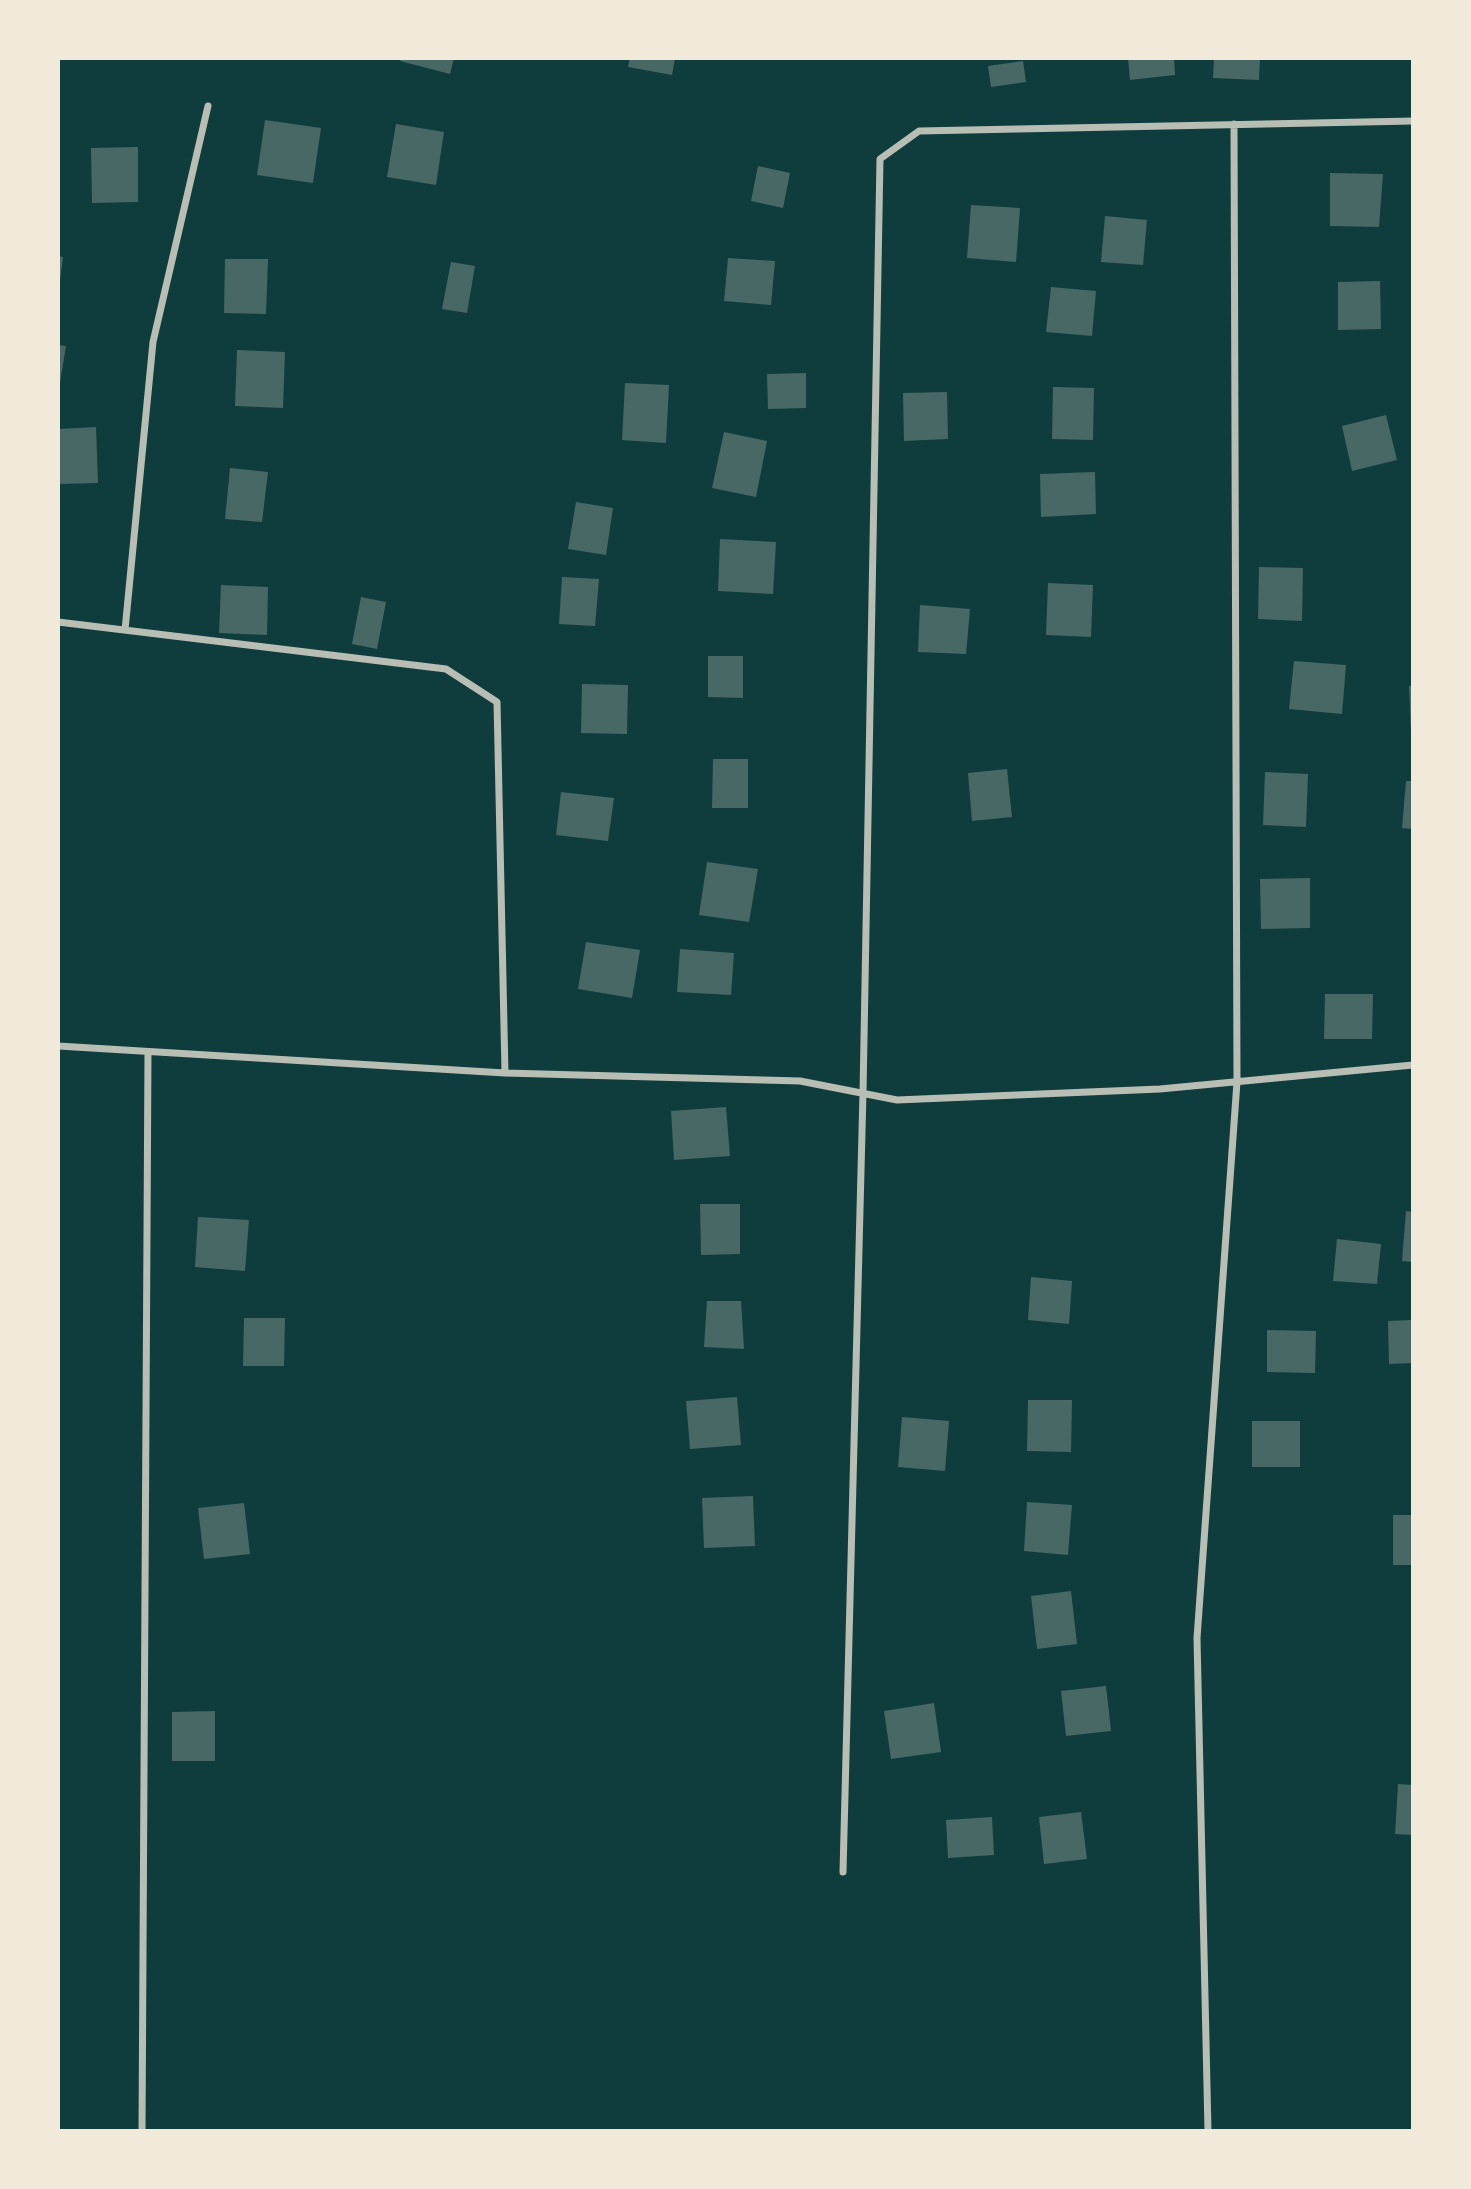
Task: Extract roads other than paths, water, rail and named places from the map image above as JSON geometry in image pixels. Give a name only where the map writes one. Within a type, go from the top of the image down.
[{"type":"street","points":[[125,630],[153,342],[208,106]]},
{"type":"street","points":[[843,1872],[863,1093],[880,159],[919,131],[1413,121]]},
{"type":"street","points":[[1208,2131],[1198,1638],[1237,1082],[1234,124]]},
{"type":"street","points":[[58,622],[446,669],[497,702],[505,1073]]},
{"type":"street","points":[[58,1046],[505,1073],[800,1081],[897,1100],[1160,1089],[1413,1065]]},
{"type":"street","points":[[142,2131],[148,1052]]}]
